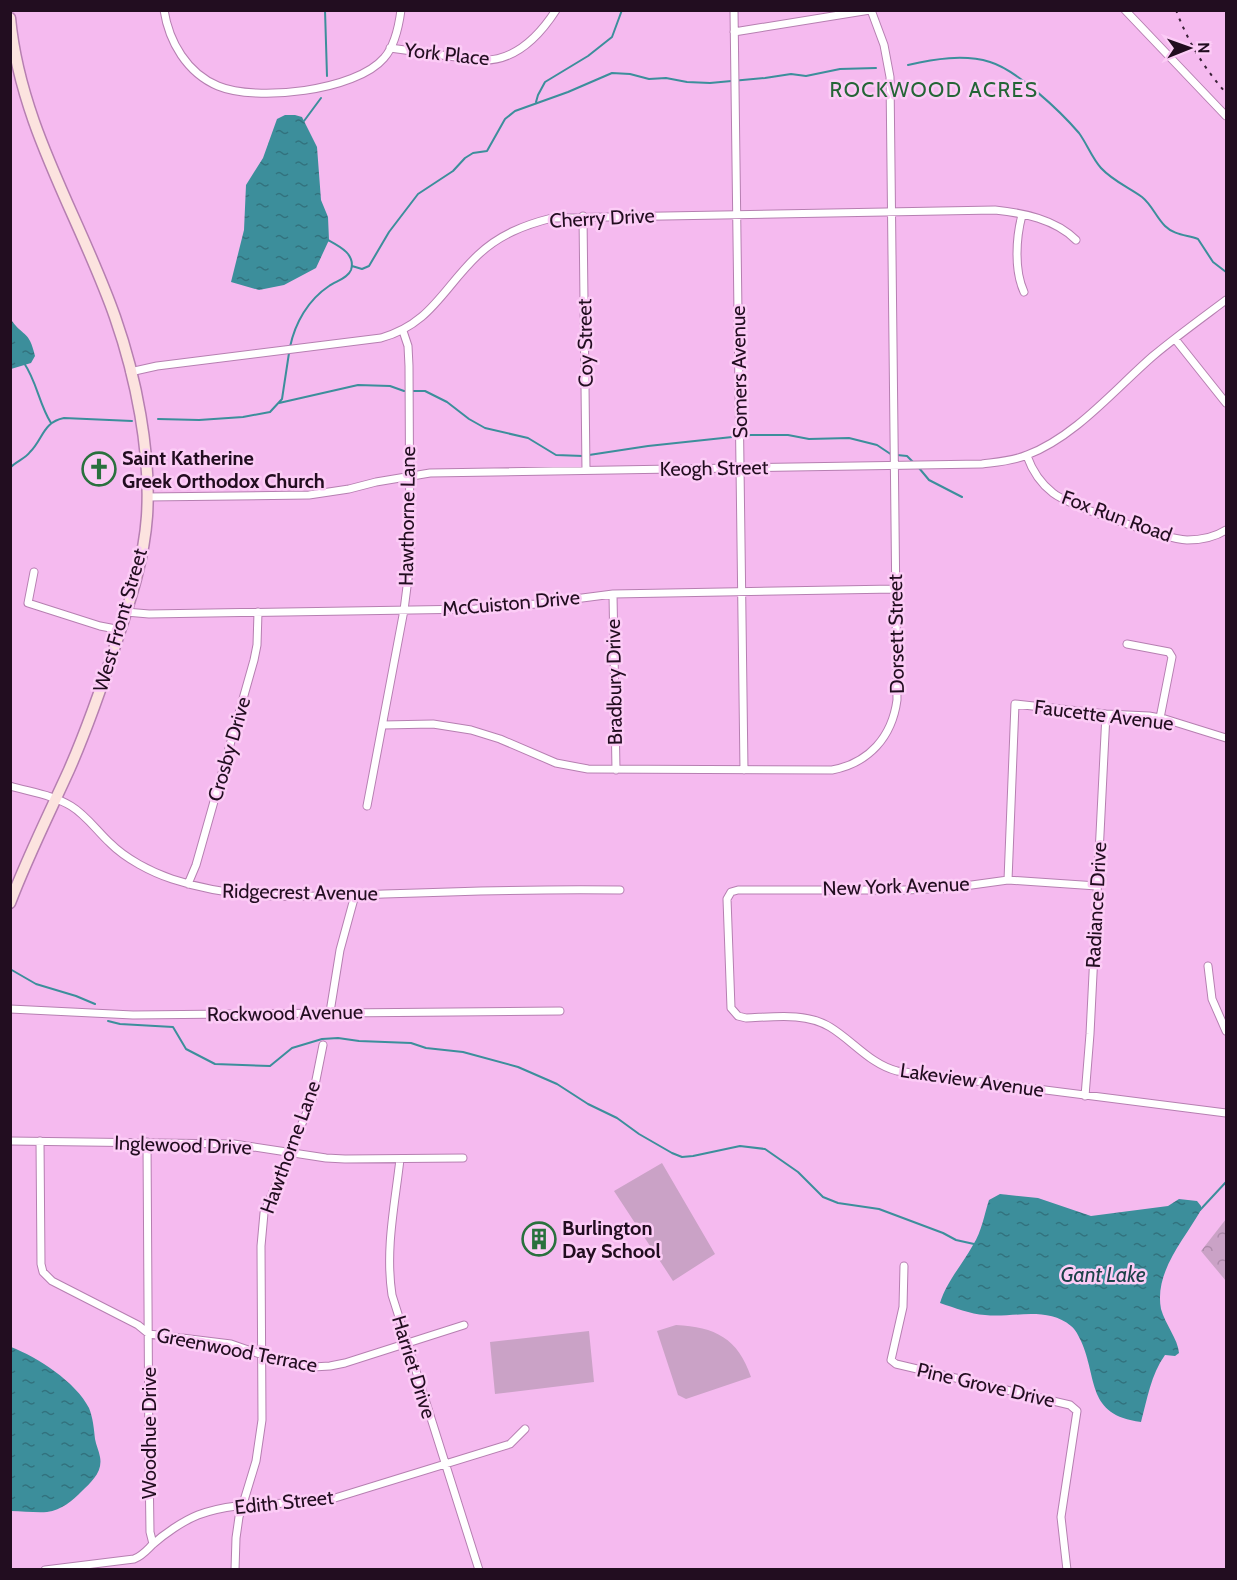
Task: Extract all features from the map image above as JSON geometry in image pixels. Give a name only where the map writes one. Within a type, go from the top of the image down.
[{"type":"street","points":[[164,10],[172,41],[183,58],[198,73],[216,86],[259,93],[322,88],[340,84],[375,66],[385,57],[390,48],[401,10]]},
{"type":"street","name":"York Place","points":[[390,48],[489,61],[503,59],[544,28],[556,10]]},
{"type":"street","name":"Somers Avenue","points":[[734,10],[744,770]]},
{"type":"street","points":[[734,32],[871,10]]},
{"type":"street","name":"Dorsett Street","points":[[383,725],[434,724],[460,727],[500,739],[556,763],[588,769],[787,771],[840,768],[861,760],[878,746],[892,724],[897,700],[890,77],[884,45],[871,10]]},
{"type":"street","points":[[1125,10],[1227,116]]},
{"type":"street","name":"West Front Street","points":[[10,18],[18,65],[40,141],[109,301],[130,372],[140,417],[147,497],[142,552],[121,630],[87,728],[10,903]]},
{"type":"street","name":"Cherry Drive","points":[[130,372],[168,364],[381,338],[403,331],[417,322],[468,265],[496,241],[528,224],[552,218],[995,210],[1053,224],[1076,240]]},
{"type":"street","points":[[1022,215],[1019,224],[1018,262],[1019,281],[1024,292]]},
{"type":"street","name":"Coy Street","points":[[583,216],[586,470]]},
{"type":"street","name":"Keogh Street","points":[[147,497],[309,495],[410,476],[459,472],[982,464],[1027,456],[1073,428],[1194,322],[1227,300]]},
{"type":"street","name":"Hawthorne Lane","points":[[367,806],[404,610],[410,563],[409,366],[408,346],[403,331]]},
{"type":"street","points":[[1174,339],[1227,403]]},
{"type":"street","name":"Fox Run Road","points":[[1027,456],[1036,476],[1051,492],[1064,500],[1170,537],[1199,539],[1227,530]]},
{"type":"street","points":[[34,572],[28,603],[100,626],[121,630]]},
{"type":"street","name":"McCuiston Drive","points":[[126,612],[502,608],[613,594],[895,589]]},
{"type":"street","name":"Bradbury Drive","points":[[613,594],[616,770]]},
{"type":"street","name":"Crosby Drive","points":[[188,884],[196,865],[254,660],[258,612]]},
{"type":"street","points":[[1127,644],[1168,652],[1172,657],[1160,718]]},
{"type":"street","name":"Faucette Avenue","points":[[1008,880],[1015,704],[1160,718],[1227,738]]},
{"type":"street","name":"Radiance Drive","points":[[1085,1096],[1106,714]]},
{"type":"street","name":"Ridgecrest Avenue","points":[[10,786],[56,799],[78,811],[112,845],[156,873],[215,892],[236,895],[355,895],[563,889],[620,890]]},
{"type":"street","name":"New York Avenue","points":[[734,1013],[730,997],[727,908],[727,899],[731,892],[790,889],[917,890],[1008,880],[1097,886]]},
{"type":"street","points":[[330,1012],[340,950],[355,895]]},
{"type":"street","points":[[1208,966],[1212,999],[1227,1031]]},
{"type":"street","name":"Rockwood Avenue","points":[[10,1010],[133,1015],[560,1011]]},
{"type":"street","name":"Lakeview Avenue","points":[[734,1013],[746,1018],[789,1017],[816,1020],[829,1026],[880,1065],[890,1069],[1227,1113]]},
{"type":"street","name":"Hawthorne Lane","points":[[235,1569],[239,1517],[260,1442],[262,1420],[262,1226],[270,1198],[312,1100],[323,1045]]},
{"type":"street","name":"Inglewood Drive","points":[[10,1141],[234,1144],[335,1159],[463,1158]]},
{"type":"street","name":"Greenwood Terrace","points":[[40,1141],[41,1264],[43,1272],[52,1281],[138,1325],[149,1334],[213,1341],[298,1365],[330,1366],[464,1325]]},
{"type":"street","name":"Woodhue Drive","points":[[147,1142],[150,1532],[153,1544]]},
{"type":"street","name":"Harriet Drive","points":[[400,1159],[388,1269],[392,1295],[479,1569]]},
{"type":"street","name":"Pine Grove Drive","points":[[904,1266],[903,1307],[891,1359],[894,1362],[1070,1405],[1077,1411],[1061,1517],[1067,1569]]},
{"type":"street","name":"Edith Street","points":[[45,1569],[134,1559],[196,1515],[244,1505],[316,1502],[510,1444],[525,1429]]},
{"type":"green space","points":[[662,1163],[715,1254],[673,1281],[614,1191]]},
{"type":"green space","points":[[1226,1219],[1226,1281],[1201,1251]]},
{"type":"green space","points":[[676,1325],[702,1328],[723,1337],[739,1353],[751,1377],[686,1399],[678,1395],[657,1331]]},
{"type":"green space","points":[[589,1331],[594,1382],[495,1394],[490,1342]]},
{"type":"water","points":[[285,115],[302,117],[317,147],[321,200],[328,217],[329,240],[316,268],[284,285],[259,290],[231,282],[244,230],[246,185],[263,158],[277,119]]},
{"type":"water","points":[[10,318],[28,337],[35,356],[31,363],[11,369]]},
{"type":"water","name":"Gant Lake","points":[[1000,1194],[1038,1198],[1091,1216],[1168,1206],[1179,1199],[1197,1201],[1201,1206],[1201,1210],[1166,1269],[1160,1295],[1161,1309],[1179,1353],[1175,1356],[1165,1355],[1160,1362],[1150,1387],[1141,1422],[1123,1418],[1111,1412],[1102,1403],[1081,1341],[1073,1328],[1062,1320],[1051,1316],[1030,1314],[996,1316],[979,1314],[940,1303],[951,1280],[976,1240],[989,1200]]},
{"type":"water","points":[[11,1347],[44,1364],[65,1380],[83,1398],[91,1416],[100,1457],[98,1472],[74,1498],[52,1511],[11,1511]]},
{"type":"waterway","points":[[325,10],[327,76]]},
{"type":"waterway","points":[[536,102],[545,82],[588,56],[612,37],[622,10]]},
{"type":"waterway","points":[[908,65],[939,59],[970,58],[1001,66],[1025,82],[1071,124],[1106,173],[1142,197],[1169,229],[1198,239],[1213,262],[1226,272]]},
{"type":"waterway","points":[[352,266],[362,269],[369,266],[389,232],[418,194],[453,171],[473,153],[487,151],[505,119],[515,111],[612,73],[630,74],[649,79],[666,78],[710,83],[791,74],[806,76],[840,69],[876,68]]},
{"type":"waterway","points":[[304,121],[321,98]]},
{"type":"waterway","points":[[290,347],[295,329],[309,305],[351,270],[349,255],[328,240]]},
{"type":"waterway","points":[[158,419],[199,420],[243,417],[270,412],[282,399],[289,353]]},
{"type":"waterway","points":[[24,363],[51,423]]},
{"type":"waterway","points":[[279,403],[358,385],[390,386],[404,391],[425,391],[447,402],[485,428],[528,438],[556,455],[583,456]]},
{"type":"waterway","points":[[10,468],[28,454],[47,427],[57,420],[64,418],[132,421]]},
{"type":"waterway","points":[[589,455],[751,435],[788,435],[809,439],[849,438],[877,445],[892,455]]},
{"type":"waterway","points":[[897,455],[907,456],[915,464]]},
{"type":"waterway","points":[[919,468],[929,480],[962,497]]},
{"type":"waterway","points":[[10,969],[36,984],[95,1004]]},
{"type":"waterway","points":[[108,1021],[120,1024],[173,1027],[186,1049],[215,1064],[270,1066],[292,1048],[322,1039],[338,1038],[411,1043],[426,1048],[463,1052],[518,1067],[557,1084],[588,1104],[617,1118],[639,1134],[682,1157],[740,1146],[765,1149],[798,1172],[823,1197],[838,1203],[879,1209],[956,1240],[974,1244]]},
{"type":"waterway","points":[[1200,1210],[1226,1182]]},
{"type":"railway","points":[[1176,10],[1197,54],[1226,93]]},
{"type":"place","name":"Saint Katherine Greek Orthodox Church","points":[[99,469]]},
{"type":"place","name":"Burlington Day School","points":[[539,1239]]},
{"type":"district","name":"ROCKWOOD ACRES","points":[[934,90]]}]
